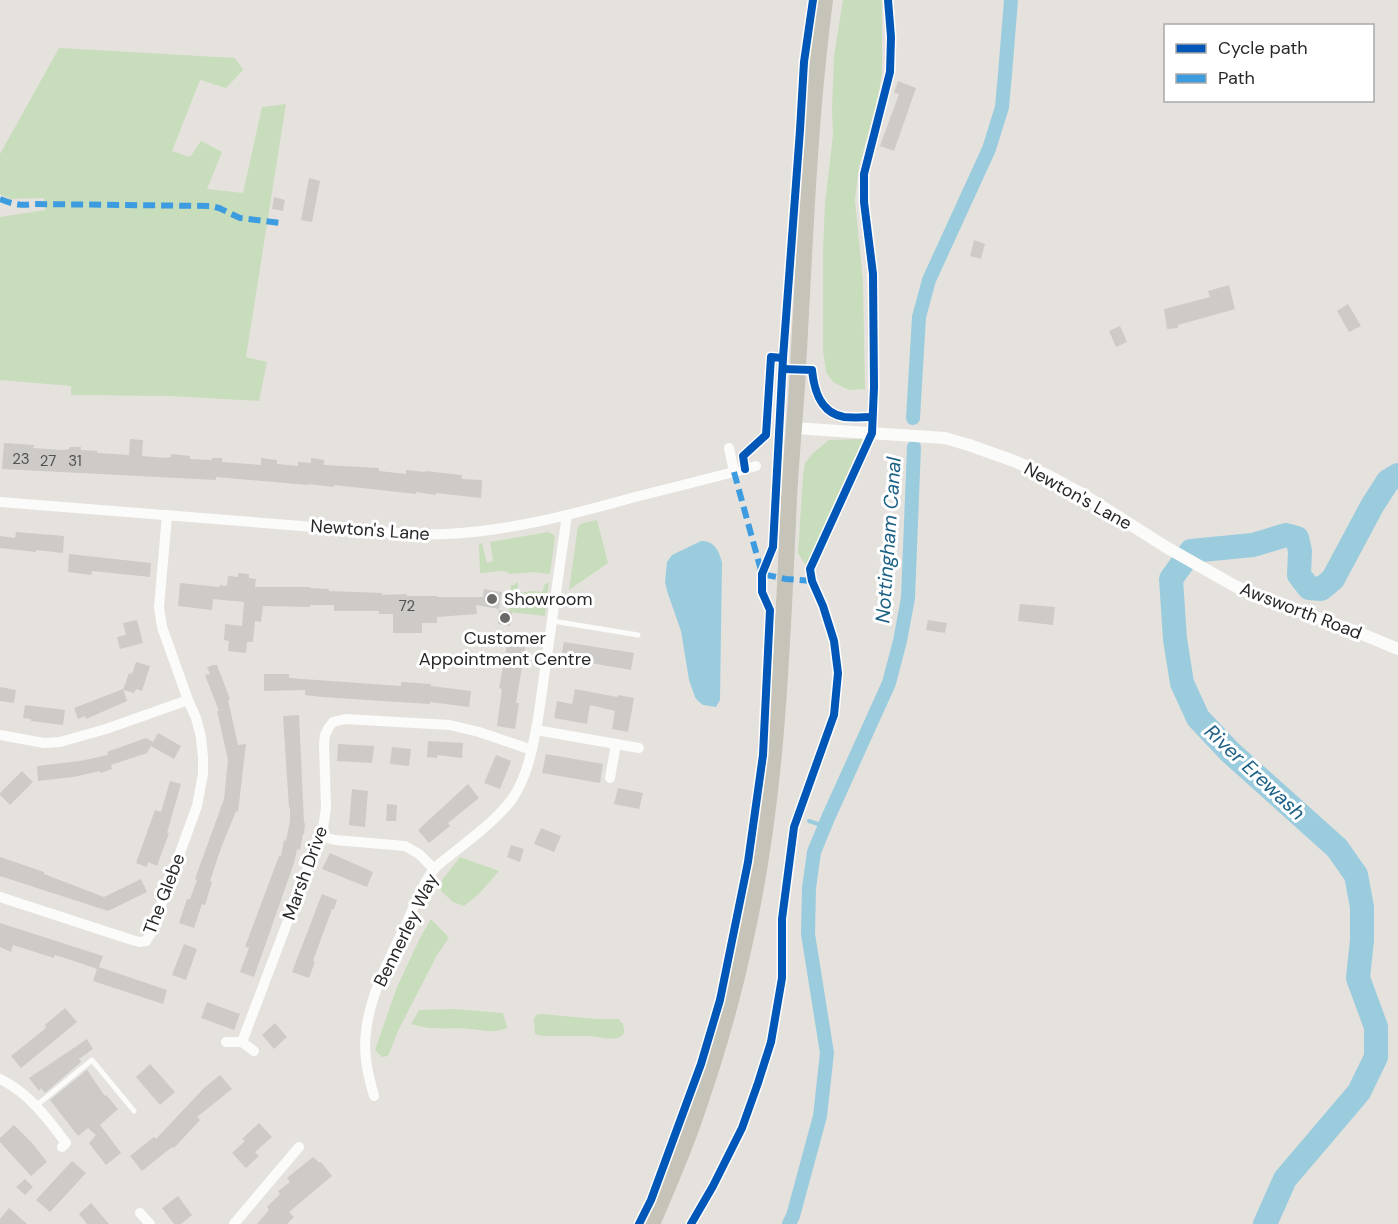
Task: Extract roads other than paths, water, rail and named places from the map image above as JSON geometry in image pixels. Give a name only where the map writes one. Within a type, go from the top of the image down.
[{"type":"main road","points":[[652,1224],[691,1129],[708,1080],[734,988],[745,944],[769,804],[783,627],[789,494],[813,121],[825,0]]},
{"type":"street","name":"Newton's Lane","points":[[794,428],[945,438],[1014,460],[1084,495],[1179,554]]},
{"type":"street","points":[[729,448],[734,472]]},
{"type":"street","name":"Newton's Lane","points":[[0,502],[426,535],[482,531],[523,524],[613,504],[756,466]]},
{"type":"street","name":"Bennerley Way","points":[[374,1096],[365,1054],[368,1016],[396,945],[434,869],[486,825],[511,800],[521,783],[532,750],[553,621],[567,514]]},
{"type":"street","name":"The Glebe","points":[[0,897],[140,942],[146,941],[154,926],[197,806],[201,789],[203,756],[196,718],[160,619],[159,607],[167,515]]},
{"type":"street","name":"Awsworth Road","points":[[1179,554],[1259,597],[1398,648]]},
{"type":"street","points":[[0,735],[44,743],[60,742],[106,729],[188,700]]},
{"type":"street","name":"Marsh Drive","points":[[242,1042],[324,823],[326,808],[324,739],[328,727],[336,721],[353,719],[450,725],[532,750]]},
{"type":"street","points":[[536,730],[639,748]]},
{"type":"street","points":[[610,778],[615,744]]},
{"type":"street","points":[[320,836],[335,840],[405,846],[419,854],[434,869]]},
{"type":"street","points":[[226,1042],[242,1042],[254,1051]]},
{"type":"street","points":[[0,1079],[37,1106],[66,1143],[62,1147]]},
{"type":"street","points":[[234,1224],[299,1147]]},
{"type":"street","points":[[140,1213],[150,1224]]},
{"type":"lane","points":[[872,433],[873,274],[863,183],[890,72],[891,37],[888,0]]},
{"type":"lane","points":[[553,621],[638,635]]},
{"type":"lane","points":[[37,1106],[92,1060],[134,1111]]},
{"type":"water","points":[[701,541],[709,542],[716,548],[722,563],[720,700],[716,707],[703,705],[695,697],[689,680],[681,631],[665,582],[667,562],[672,555]]},
{"type":"waterway","name":"Nottingham Canal","points":[[913,418],[919,317],[929,280],[989,149],[1002,107],[1011,0]]},
{"type":"waterway","name":"Nottingham Canal","points":[[789,1224],[820,1116],[827,1053],[808,934],[809,888],[814,852],[889,683],[900,641],[908,598],[914,447]]},
{"type":"waterway","name":"River Erewash","points":[[1265,1224],[1285,1179],[1359,1092],[1376,1057],[1376,1027],[1358,978],[1362,940],[1362,907],[1356,875],[1337,848],[1230,752],[1198,718],[1182,683],[1175,639],[1171,579],[1191,551],[1253,545],[1286,535],[1297,538],[1300,551],[1299,575],[1309,588],[1321,589],[1333,579],[1388,481],[1398,475]]},
{"type":"waterway","points":[[809,821],[824,826]]},
{"type":"place","name":"Showroom","points":[[492,599]]},
{"type":"place","name":"Customer Appointment Centre","points":[[505,618]]}]
